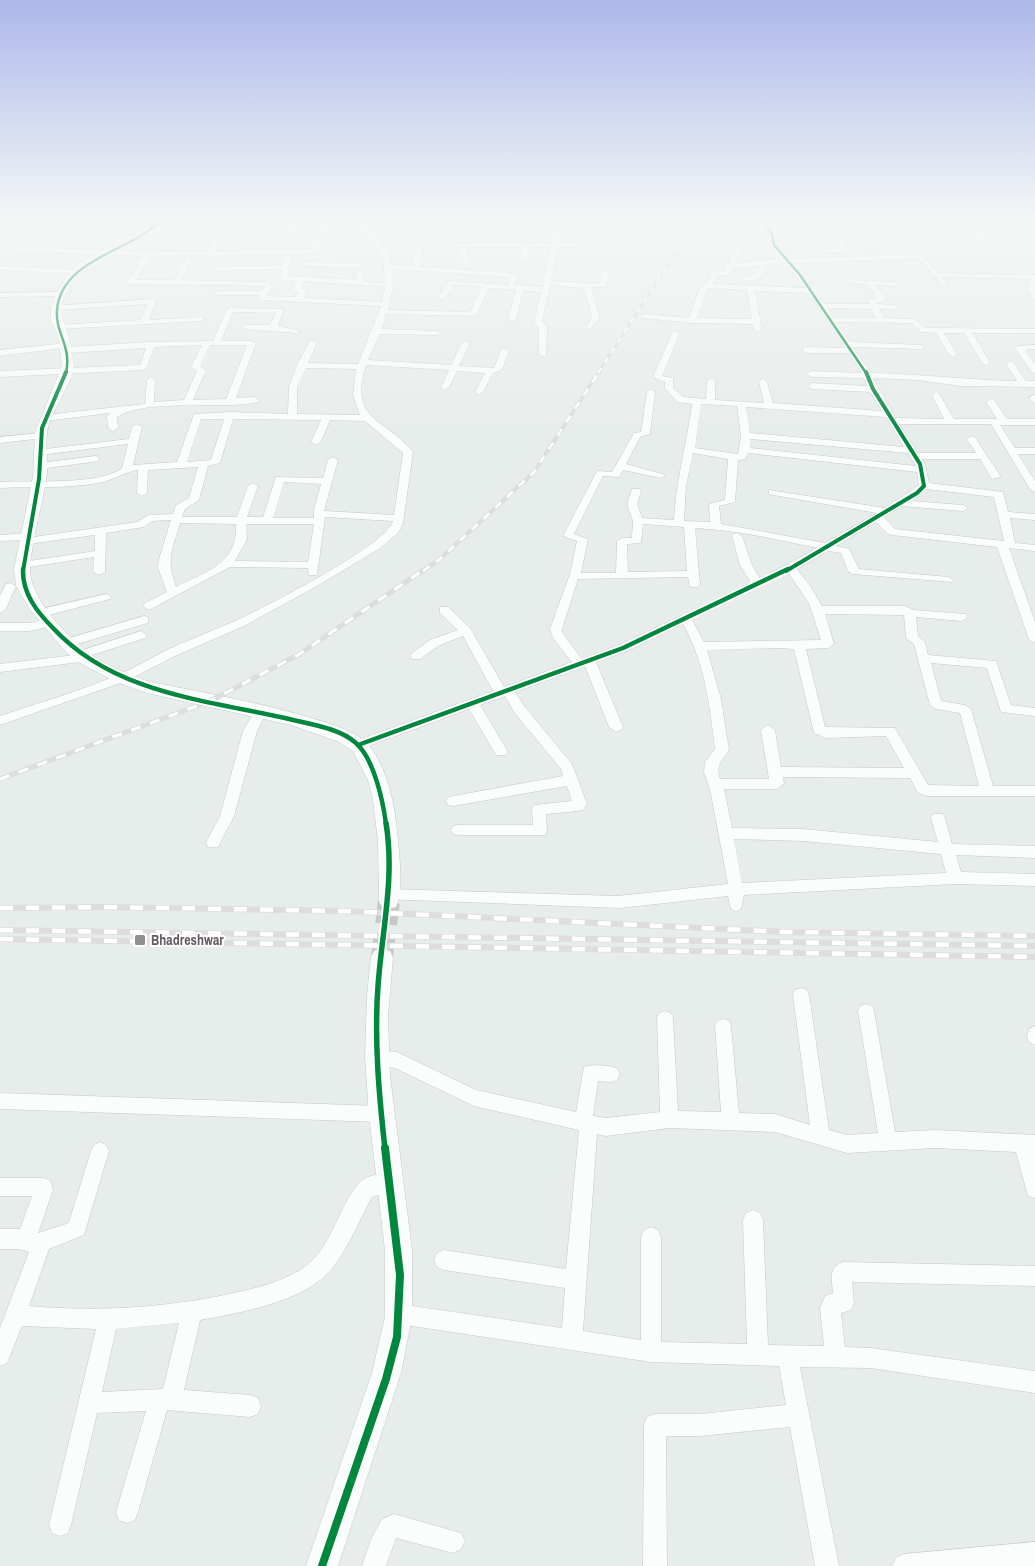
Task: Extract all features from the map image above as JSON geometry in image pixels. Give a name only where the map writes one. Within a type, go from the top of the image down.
[{"type":"street","points":[[0,609],[23,566],[38,484],[40,451],[46,418],[67,370],[67,348],[56,320],[58,301],[64,292]]},
{"type":"street","points":[[136,302],[140,292]]},
{"type":"street","points":[[299,300],[303,292]]},
{"type":"street","points":[[0,721],[122,678],[170,653],[240,623],[313,584],[375,547],[394,531],[398,518],[408,452],[364,413],[358,388],[361,364],[376,331],[387,292]]},
{"type":"street","points":[[442,297],[446,292]]},
{"type":"street","points":[[218,293],[264,293],[262,298],[473,314],[484,292]]},
{"type":"street","points":[[512,319],[519,292]]},
{"type":"street","points":[[543,355],[543,327],[538,323],[546,292]]},
{"type":"street","points":[[588,292],[596,318],[590,327]]},
{"type":"street","points":[[692,320],[703,292]]},
{"type":"street","points":[[752,292],[758,332]]},
{"type":"street","points":[[811,292],[868,376],[873,389],[913,453],[922,470],[924,486]]},
{"type":"street","points":[[819,303],[848,307],[873,304],[882,300],[877,292]]},
{"type":"street","points":[[0,295],[58,301],[152,302],[144,322]]},
{"type":"street","points":[[819,303],[873,304],[895,308]]},
{"type":"street","points":[[873,304],[882,321]]},
{"type":"street","points":[[848,307],[856,321]]},
{"type":"street","points":[[187,403],[202,370],[195,367],[212,343],[230,310],[282,311],[273,328]]},
{"type":"street","points":[[644,316],[757,322]]},
{"type":"street","points":[[59,327],[201,320]]},
{"type":"street","points":[[830,320],[1026,322]]},
{"type":"street","points":[[917,322],[923,330],[1035,331]]},
{"type":"street","points":[[247,327],[297,331]]},
{"type":"street","points":[[376,331],[437,333]]},
{"type":"street","points":[[938,331],[954,354]]},
{"type":"street","points":[[967,331],[986,362]]},
{"type":"street","points":[[676,333],[658,377],[670,380],[669,388],[680,400],[952,422],[1035,422]]},
{"type":"street","points":[[292,418],[293,387],[301,365],[313,342]]},
{"type":"street","points":[[445,387],[466,343]]},
{"type":"street","points":[[0,374],[143,368],[151,344]]},
{"type":"street","points":[[0,353],[151,344],[253,344],[230,401]]},
{"type":"street","points":[[806,350],[921,347]]},
{"type":"street","points":[[1035,347],[1019,348],[1035,370]]},
{"type":"street","points":[[301,365],[361,364],[490,371],[498,370],[505,350]]},
{"type":"street","points":[[1010,364],[1023,384]]},
{"type":"street","points":[[479,392],[490,371]]},
{"type":"street","points":[[811,374],[918,377],[961,383],[1035,384]]},
{"type":"street","points":[[149,406],[151,380]]},
{"type":"street","points":[[710,403],[711,382]]},
{"type":"street","points":[[763,382],[769,407]]},
{"type":"street","points":[[812,386],[873,389]]},
{"type":"street","points":[[616,727],[584,662],[557,635],[556,629],[575,575],[583,539],[568,536],[600,473],[615,475],[637,435],[645,434],[651,392]]},
{"type":"street","points":[[936,395],[952,422]]},
{"type":"street","points":[[46,418],[149,406],[255,400]]},
{"type":"street","points":[[575,575],[622,575],[694,580],[684,524],[680,486],[690,450],[697,402]]},
{"type":"street","points":[[991,402],[1013,451],[1035,489]]},
{"type":"street","points":[[690,450],[733,457],[742,456],[745,450],[746,436],[741,405]]},
{"type":"street","points":[[113,428],[112,416],[121,410]]},
{"type":"street","points":[[182,464],[196,418],[230,415],[326,419],[368,418]]},
{"type":"street","points":[[127,468],[216,462],[230,415]]},
{"type":"street","points":[[316,442],[326,419]]},
{"type":"street","points":[[0,485],[110,478],[121,474],[127,468],[137,427]]},
{"type":"street","points":[[746,436],[913,453],[984,456]]},
{"type":"street","points":[[971,438],[996,477]]},
{"type":"street","points":[[0,440],[40,451],[96,459]]},
{"type":"street","points":[[40,451],[133,440]]},
{"type":"street","points":[[796,440],[797,455]]},
{"type":"street","points":[[745,450],[922,470]]},
{"type":"street","points":[[1013,451],[1035,451]]},
{"type":"street","points":[[716,526],[714,504],[730,502],[733,457]]},
{"type":"street","points":[[313,584],[313,565],[320,517],[333,460]]},
{"type":"street","points":[[173,593],[164,568],[164,559],[180,507],[194,500],[204,463]]},
{"type":"street","points":[[620,466],[661,475]]},
{"type":"street","points":[[142,492],[143,467]]},
{"type":"street","points":[[267,520],[280,479],[327,481]]},
{"type":"street","points":[[228,564],[242,539],[241,520],[253,486]]},
{"type":"street","points":[[358,746],[623,648],[790,568],[900,503],[924,486],[998,494],[1004,515],[1006,545],[1030,611],[1035,639]]},
{"type":"street","points":[[622,575],[622,541],[637,541],[638,521],[632,505],[636,491]]},
{"type":"street","points":[[773,492],[882,514],[892,532],[1035,548]]},
{"type":"street","points":[[900,503],[963,508]]},
{"type":"street","points":[[1004,515],[1035,517]]},
{"type":"street","points":[[0,538],[29,539],[140,526],[149,518],[267,520],[320,517],[398,518]]},
{"type":"street","points":[[638,521],[716,526],[826,546],[847,552],[854,571],[857,572],[948,580]]},
{"type":"street","points":[[99,572],[101,531]]},
{"type":"street","points":[[738,536],[746,565],[757,584]]},
{"type":"street","points":[[23,566],[100,553]]},
{"type":"street","points":[[149,606],[228,564],[313,565]]},
{"type":"street","points":[[701,646],[828,645],[819,610],[806,584],[790,568]]},
{"type":"street","points":[[11,586],[45,618],[67,643],[83,656],[122,678],[147,687],[322,728],[358,746],[377,780],[384,804],[389,862],[389,898],[620,902],[624,900],[642,901],[736,889],[954,878],[1035,880]]},
{"type":"street","points":[[0,627],[29,627],[45,618],[106,597]]},
{"type":"street","points":[[444,610],[466,631],[505,691],[567,767],[580,805],[539,809],[540,831],[458,830]]},
{"type":"street","points":[[819,610],[905,610],[910,613],[962,616]]},
{"type":"street","points":[[910,613],[912,638],[919,642],[937,706],[965,709],[987,791]]},
{"type":"street","points":[[685,618],[701,646],[716,702],[722,750],[711,765],[736,889],[736,905]]},
{"type":"street","points":[[67,643],[144,620]]},
{"type":"street","points":[[416,656],[434,643],[466,631]]},
{"type":"street","points":[[0,668],[83,656],[141,635]]},
{"type":"street","points":[[800,646],[819,730],[826,733],[890,731],[923,788],[927,791],[1035,791]]},
{"type":"street","points":[[924,658],[992,664],[1006,709],[1035,712]]},
{"type":"street","points":[[472,703],[501,752]]},
{"type":"street","points":[[213,843],[229,808],[250,731],[260,712]]},
{"type":"street","points":[[715,784],[775,785],[777,783],[768,730]]},
{"type":"street","points":[[775,772],[915,773]]},
{"type":"street","points":[[453,801],[572,780]]},
{"type":"street","points":[[938,818],[954,878]]},
{"type":"street","points":[[725,833],[804,835],[947,850],[1035,852]]},
{"type":"street","points":[[322,1566],[342,1514],[362,1447],[388,1373],[398,1334],[399,1244],[380,1114],[376,994],[382,957]]},
{"type":"street","points":[[801,994],[821,1136]]},
{"type":"street","points":[[866,1011],[888,1142]]},
{"type":"street","points":[[664,1018],[669,1118]]},
{"type":"street","points":[[723,1026],[731,1121]]},
{"type":"street","points":[[378,1060],[397,1060],[474,1098],[606,1127],[669,1118],[775,1124],[846,1144],[935,1139],[1029,1143],[1035,1189]]},
{"type":"street","points":[[572,1339],[590,1073],[611,1074]]},
{"type":"street","points":[[0,1101],[380,1114]]},
{"type":"street","points":[[0,1239],[34,1241],[69,1234],[77,1228],[100,1151]]},
{"type":"street","points":[[17,1315],[60,1320],[108,1320],[192,1312],[268,1295],[304,1280],[320,1269],[327,1260],[364,1190],[390,1182]]},
{"type":"street","points":[[0,1187],[44,1189],[17,1315],[0,1356]]},
{"type":"street","points":[[753,1220],[758,1354]]},
{"type":"street","points":[[650,1237],[651,1352]]},
{"type":"street","points":[[444,1260],[575,1280]]},
{"type":"street","points":[[836,1356],[831,1305],[844,1303],[841,1274],[843,1272],[1035,1276]]},
{"type":"street","points":[[127,1512],[166,1399],[192,1312]]},
{"type":"street","points":[[399,1314],[651,1352],[787,1354],[871,1358],[1035,1382]]},
{"type":"street","points":[[60,1525],[108,1320]]},
{"type":"street","points":[[787,1354],[827,1566]]},
{"type":"street","points":[[90,1403],[166,1399],[250,1406]]},
{"type":"street","points":[[655,1566],[655,1425],[700,1424],[798,1415]]},
{"type":"street","points":[[374,1566],[380,1545],[390,1527],[394,1526],[453,1541]]},
{"type":"street","points":[[904,1566],[1035,1554]]},
{"type":"tunnel","points":[[382,957],[389,901]]},
{"type":"railway","points":[[598,373],[651,292]]},
{"type":"railway","points":[[423,571],[440,559],[534,472],[599,372]]},
{"type":"railway","points":[[0,779],[210,701],[298,655],[425,569]]},
{"type":"railway","points":[[0,908],[105,907],[345,911],[786,932],[1035,936]]},
{"type":"railway","points":[[0,930],[1035,946]]},
{"type":"railway","points":[[0,939],[1035,957]]},
{"type":"cycle path","points":[[62,292],[58,301],[57,311],[67,347],[67,368],[63,382],[47,415],[40,435],[39,479],[23,565],[24,586],[27,594],[43,618],[69,645],[90,662],[116,675],[176,695],[312,725],[352,740],[358,745],[374,775],[388,830],[390,869],[388,906],[378,985],[376,1018],[377,1062],[382,1128],[399,1254],[400,1316],[394,1351],[386,1379],[322,1566]]},
{"type":"cycle path","points":[[358,745],[623,648],[784,572],[917,493],[924,486],[920,464],[873,389],[865,370],[812,292]]},
{"type":"place","name":"Bhadreshwar","points":[[140,940]]}]
